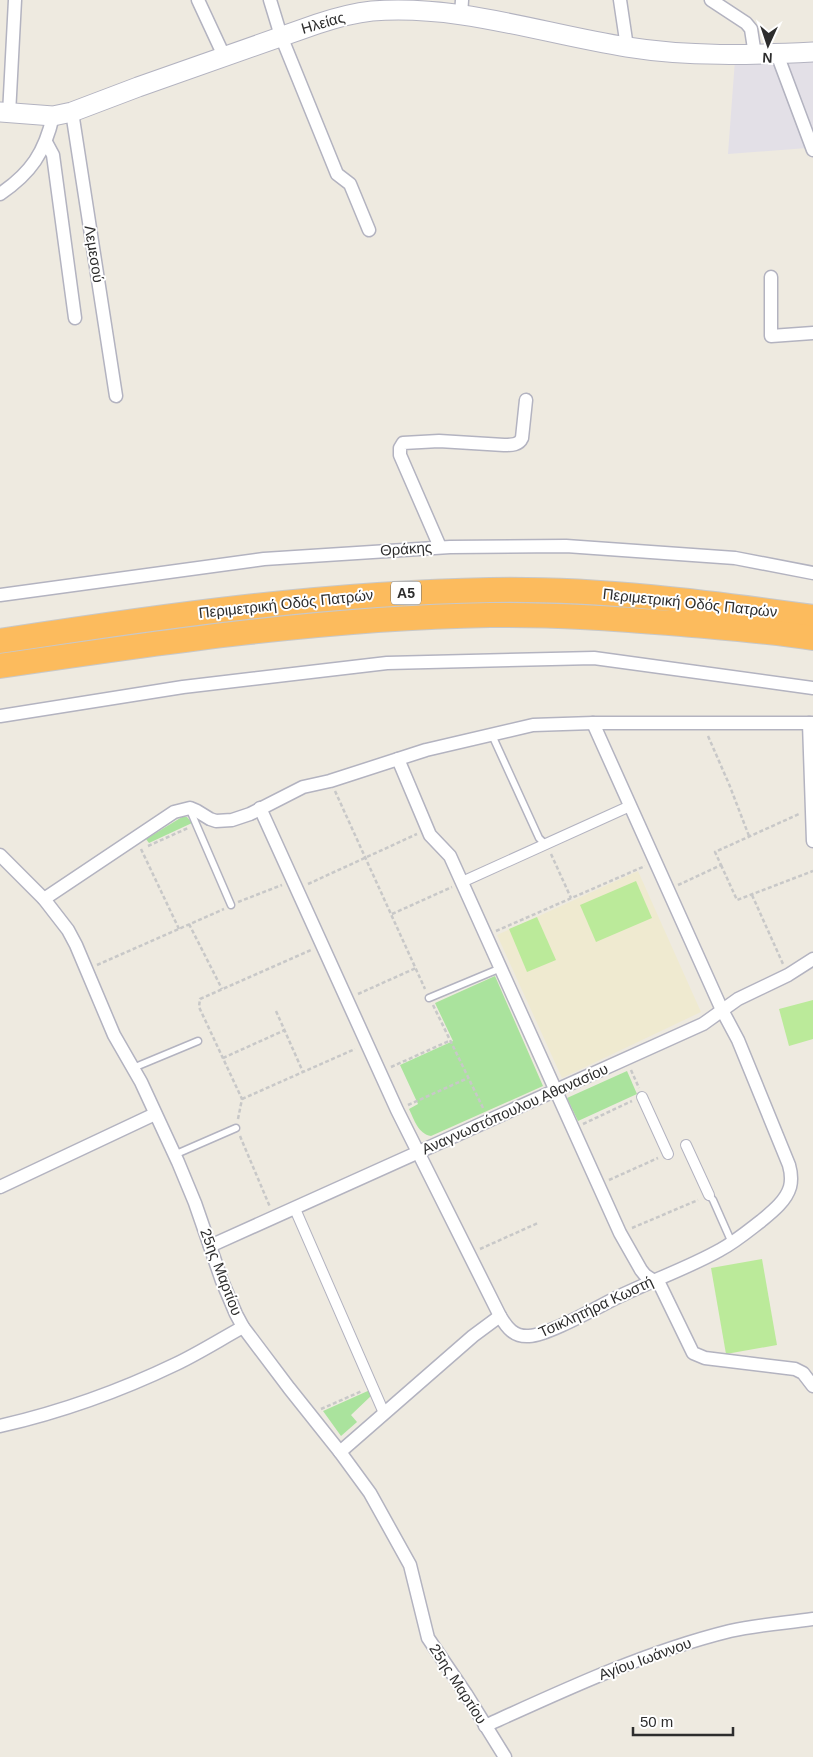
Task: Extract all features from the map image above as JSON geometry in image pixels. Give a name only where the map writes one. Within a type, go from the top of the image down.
[{"type":"highway","name":"Περιμετρική Οδός Πατρών","points":[[0,642],[226,609],[332,598],[491,590],[639,596],[813,617]]},
{"type":"highway","name":"Περιμετρική Οδός Πατρών","points":[[0,666],[112,649],[334,623],[490,615],[568,616],[634,620],[722,627],[813,638]]},
{"type":"main road","name":"Ηλείας","points":[[5,113],[53,116],[72,112],[280,36],[339,17],[373,11],[461,8],[627,47],[670,52],[755,55],[813,52]]},
{"type":"street","points":[[5,113],[16,0]]},
{"type":"street","points":[[198,0],[224,56]]},
{"type":"street","points":[[270,0],[280,36],[337,174],[350,184],[369,230]]},
{"type":"street","points":[[620,0],[627,47]]},
{"type":"street","points":[[711,0],[746,22],[751,29],[755,55]]},
{"type":"street","points":[[777,54],[813,150]]},
{"type":"street","name":"Λεμεσού","points":[[72,112],[116,396]]},
{"type":"street","points":[[0,194],[28,171],[39,156],[46,142],[53,116]]},
{"type":"street","points":[[46,142],[53,155],[74,318]]},
{"type":"street","points":[[771,277],[772,336],[813,333]]},
{"type":"street","points":[[440,547],[400,455],[400,448],[403,443],[424,441],[492,445],[516,444],[522,438],[526,400]]},
{"type":"street","name":"Θράκης","points":[[0,595],[264,559],[440,547],[566,546],[734,558],[813,573]]},
{"type":"street","points":[[0,716],[183,687],[396,663],[594,658],[813,688]]},
{"type":"street","points":[[44,899],[174,812],[190,808],[210,819],[223,821],[241,818],[303,788],[440,747],[533,725],[702,722],[811,723],[813,841]]},
{"type":"street","points":[[593,723],[722,1010]]},
{"type":"street","points":[[398,759],[430,835],[450,856],[620,1233],[641,1270],[664,1290],[692,1353],[706,1358],[795,1369],[804,1373],[813,1386]]},
{"type":"street","points":[[462,882],[630,806]]},
{"type":"street","name":"Τσικλητήρα Κωστή","points":[[260,808],[397,1110],[500,1316],[507,1328],[514,1333],[522,1336],[539,1334],[653,1280],[699,1261],[732,1243],[774,1210],[786,1196],[792,1177],[789,1164],[738,1040],[722,1010]]},
{"type":"street","name":"25ης Μαρτίου","points":[[0,855],[44,899],[68,930],[114,1035],[133,1068],[191,1193],[229,1299],[243,1327],[309,1415],[365,1485],[410,1565],[428,1638],[505,1757]]},
{"type":"street","name":"Αναγνωστόπουλου Αθανασίου","points":[[210,1246],[556,1092],[709,1021],[738,999],[788,975],[813,959]]},
{"type":"street","points":[[642,1097],[668,1154]]},
{"type":"street","points":[[0,1187],[155,1114]]},
{"type":"street","points":[[686,1145],[709,1195]]},
{"type":"street","points":[[295,1209],[384,1413]]},
{"type":"street","points":[[340,1452],[478,1332],[500,1316]]},
{"type":"street","points":[[0,1426],[73,1406],[127,1386],[176,1364],[243,1327]]},
{"type":"street","name":"Αγίου Ιωάννου","points":[[485,1726],[582,1682],[689,1643],[751,1627],[813,1619]]},
{"type":"lane","points":[[492,735],[539,838],[545,844]]},
{"type":"lane","points":[[190,808],[231,906]]},
{"type":"lane","points":[[429,998],[501,968]]},
{"type":"lane","points":[[133,1068],[198,1041]]},
{"type":"lane","points":[[174,1155],[236,1128]]},
{"type":"lane","points":[[709,1195],[732,1243]]},
{"type":"path","points":[[702,722],[749,836]]},
{"type":"path","points":[[330,781],[449,1041],[489,1121]]},
{"type":"path","points":[[812,808],[715,852],[737,900],[813,871]]},
{"type":"path","points":[[148,846],[196,824]]},
{"type":"path","points":[[87,970],[231,906],[295,885],[366,857],[427,829]]},
{"type":"path","points":[[136,837],[179,929]]},
{"type":"path","points":[[545,844],[571,898]]},
{"type":"path","points":[[487,935],[655,861]]},
{"type":"path","points":[[668,889],[721,865]]},
{"type":"path","points":[[392,914],[462,882]]},
{"type":"path","points":[[752,895],[788,975]]},
{"type":"path","points":[[189,924],[222,989]]},
{"type":"path","points":[[275,1218],[236,1128],[242,1099],[199,1007],[200,999],[322,946]]},
{"type":"path","points":[[347,999],[416,968]]},
{"type":"path","points":[[276,1011],[303,1072]]},
{"type":"path","points":[[223,1058],[285,1030]]},
{"type":"path","points":[[380,1071],[449,1041]]},
{"type":"path","points":[[242,1099],[367,1043]]},
{"type":"path","points":[[572,1128],[642,1097],[626,1060]]},
{"type":"path","points":[[397,1110],[468,1078]]},
{"type":"path","points":[[598,1185],[668,1154]]},
{"type":"path","points":[[620,1233],[709,1195]]},
{"type":"path","points":[[470,1254],[538,1223]]},
{"type":"path","points":[[309,1415],[372,1386]]},
{"type":"shaded area","points":[[813,57],[813,137],[786,58]]},
{"type":"shaded area","points":[[774,58],[807,148],[728,154],[735,60]]},
{"type":"shaded area","points":[[638,871],[701,1012],[562,1078],[497,935]]},
{"type":"green space","points":[[182,817],[187,817],[192,823],[149,843],[146,839]]},
{"type":"green space","points":[[636,881],[652,918],[596,942],[580,905]]},
{"type":"green space","points":[[537,917],[556,960],[527,972],[509,929]]},
{"type":"green space","points":[[495,976],[543,1086],[431,1136],[427,1135],[417,1126],[409,1109],[418,1104],[400,1065],[453,1041],[435,1003]]},
{"type":"green space","points":[[813,1000],[813,1039],[789,1046],[779,1009]]},
{"type":"green space","points":[[627,1071],[637,1094],[578,1121],[567,1098]]},
{"type":"green space","points":[[762,1259],[777,1345],[726,1354],[711,1268]]},
{"type":"green space","points":[[370,1390],[372,1395],[351,1415],[357,1422],[341,1436],[323,1411]]}]
